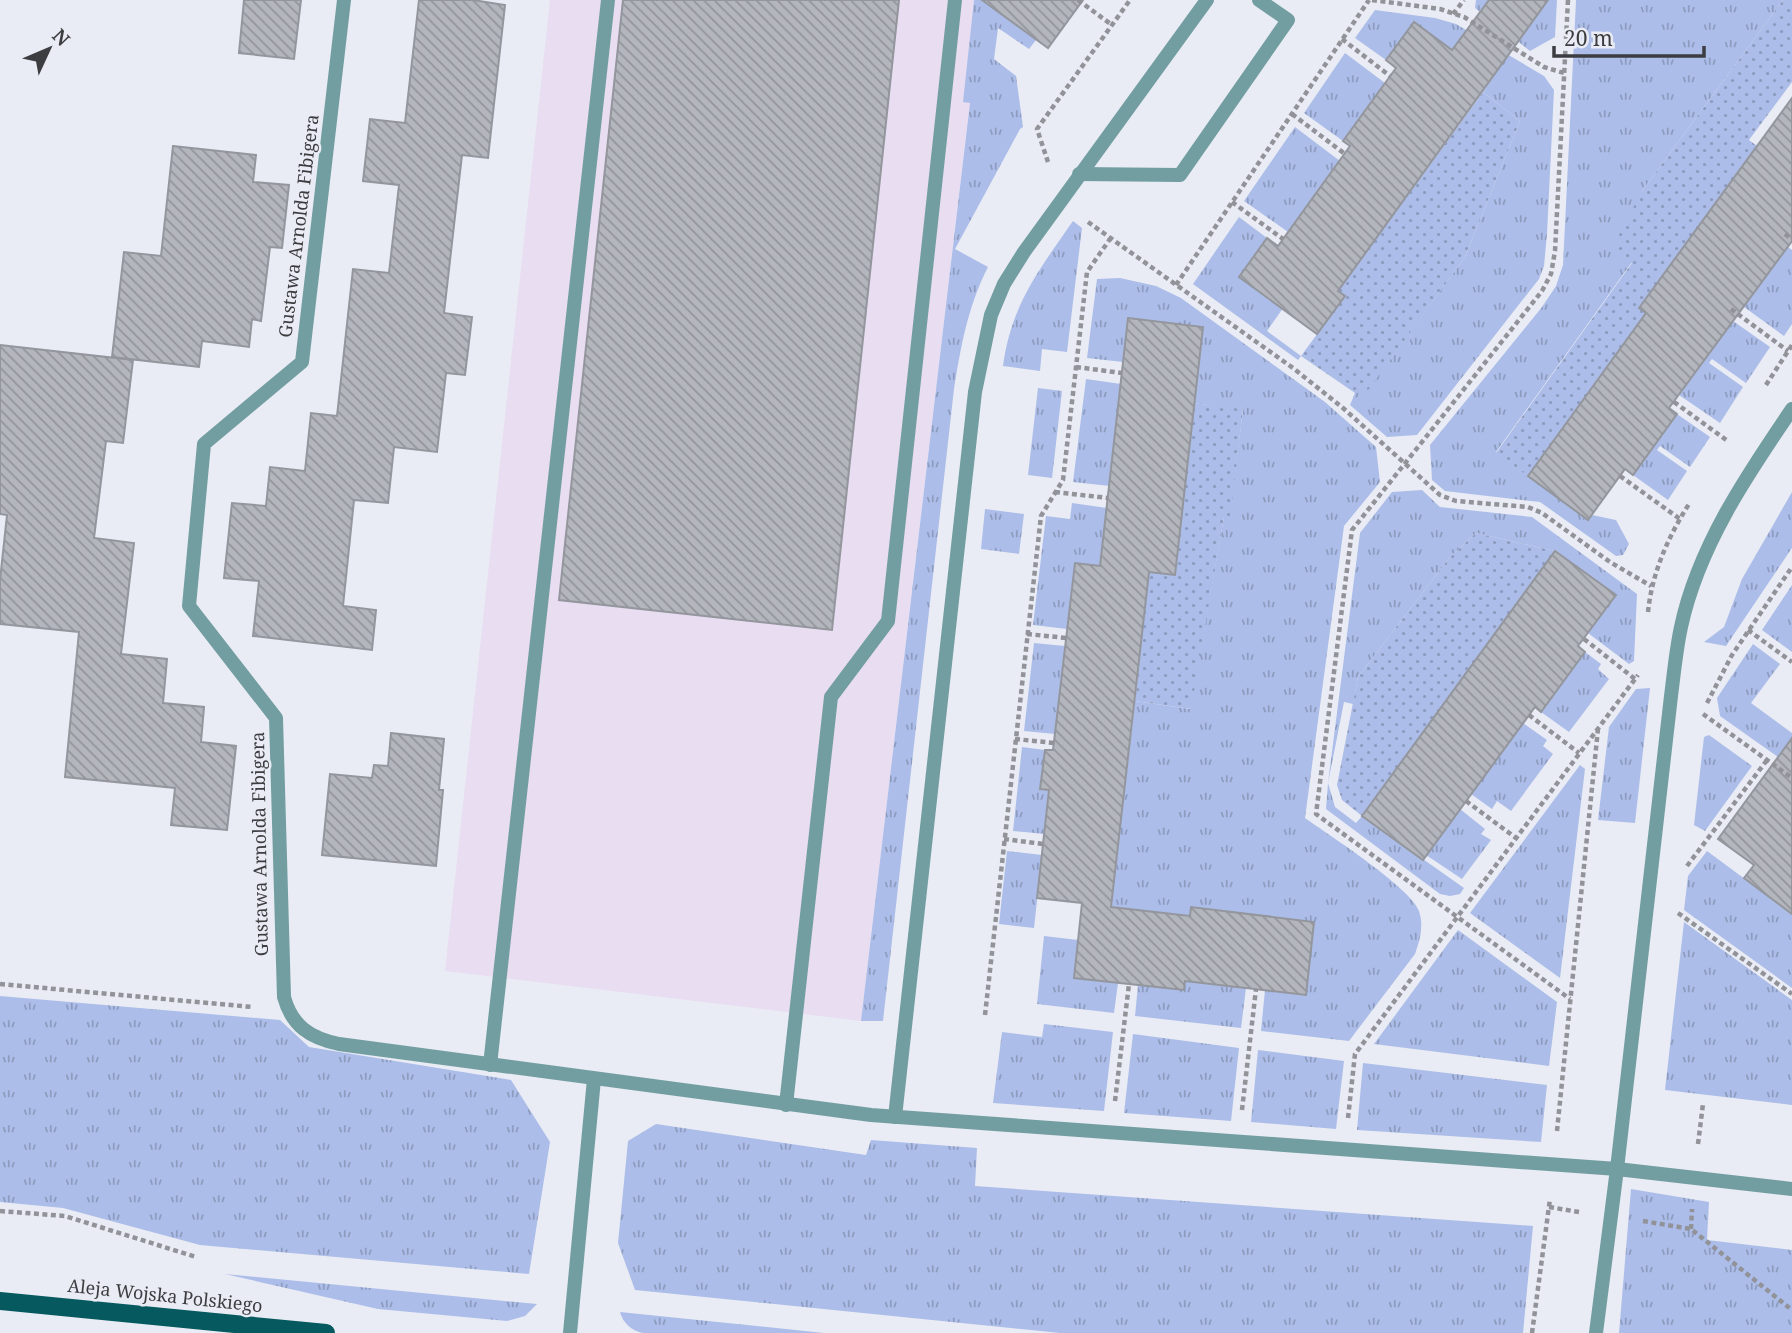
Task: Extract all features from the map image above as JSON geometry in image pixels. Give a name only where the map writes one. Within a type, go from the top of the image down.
[{"type":"main road","name":"Aleja Wojska Polskiego","points":[[0,1301],[327,1333]]},
{"type":"street","name":"Gustawa Arnolda Fibigera","points":[[288,1010],[283,984],[276,718],[189,606],[204,444],[302,362],[344,0]]},
{"type":"street","points":[[490,1065],[608,0]]},
{"type":"street","points":[[786,1105],[831,697],[888,621],[955,0]]},
{"type":"street","points":[[895,1117],[972,419],[990,315],[1004,284],[1060,200],[1208,0]]},
{"type":"street","points":[[1079,174],[1180,175],[1288,20],[1259,0]]},
{"type":"street","points":[[1596,1333],[1681,626],[1695,583],[1720,525],[1754,466],[1792,409]]},
{"type":"street","points":[[288,1010],[295,1022],[321,1040],[786,1105],[895,1117],[1112,1134],[1617,1170],[1792,1189]]},
{"type":"street","points":[[570,1333],[594,1079]]},
{"type":"path","points":[[1078,0],[1112,25]]},
{"type":"path","points":[[1130,0],[1037,129],[1060,200],[1110,239],[1293,368],[1343,408],[1440,495],[1456,501],[1528,507],[1542,513],[1610,562],[1651,586]]},
{"type":"path","points":[[1176,285],[1371,0],[1440,9],[1464,17],[1544,67],[1564,73]]},
{"type":"path","points":[[1453,14],[1464,0]]},
{"type":"path","points":[[1568,0],[1555,251],[1551,275],[1542,291],[1352,530],[1316,814],[1570,999]]},
{"type":"path","points":[[1342,40],[1390,76]]},
{"type":"path","points":[[1292,114],[1345,154]]},
{"type":"path","points":[[1232,202],[1283,239]]},
{"type":"path","points":[[1786,234],[1792,239]]},
{"type":"path","points":[[985,1015],[1041,516],[1063,480],[1087,272],[1110,239]]},
{"type":"path","points":[[1731,309],[1788,351]]},
{"type":"path","points":[[1759,396],[1792,345]]},
{"type":"path","points":[[1076,367],[1122,373]]},
{"type":"path","points":[[1675,401],[1729,442],[1722,453]]},
{"type":"path","points":[[1620,476],[1680,519]]},
{"type":"path","points":[[1055,492],[1108,498]]},
{"type":"path","points":[[1647,614],[1651,586],[1665,548],[1693,497]]},
{"type":"path","points":[[1700,721],[1712,690],[1748,630],[1792,567]]},
{"type":"path","points":[[1748,630],[1792,663]]},
{"type":"path","points":[[1027,634],[1066,638]]},
{"type":"path","points":[[1584,639],[1635,679]]},
{"type":"path","points":[[1344,1150],[1355,1054],[1640,673]]},
{"type":"path","points":[[1703,714],[1792,778]]},
{"type":"path","points":[[1529,715],[1579,753]]},
{"type":"path","points":[[1532,1333],[1555,1165],[1598,728]]},
{"type":"path","points":[[1015,739],[1054,743]]},
{"type":"path","points":[[1684,860],[1682,873],[1767,760]]},
{"type":"path","points":[[1466,801],[1516,838]]},
{"type":"path","points":[[1004,839],[1043,844]]},
{"type":"path","points":[[1676,926],[1678,912],[1792,994]]},
{"type":"path","points":[[1112,1134],[1129,984]]},
{"type":"path","points":[[0,985],[288,1010]]},
{"type":"path","points":[[1239,1143],[1256,989]]},
{"type":"path","points":[[0,1211],[65,1216],[196,1257]]},
{"type":"path","points":[[1691,1229],[1792,1310]]},
{"type":"shaded area","points":[[550,0],[974,0],[964,101],[970,102],[861,1021],[445,971]]},
{"type":"green space","points":[[974,0],[991,0],[988,4],[1036,40],[1029,49],[998,28],[994,59],[1016,76],[1023,127],[955,249],[988,267],[970,311],[954,389],[883,1021],[861,1021],[970,103],[963,102]]},
{"type":"green space","points":[[1476,0],[1557,0],[1555,37],[1530,51],[1475,8]]},
{"type":"green space","points":[[1576,0],[1783,0],[1642,191],[1632,262],[1496,452],[1588,520],[1592,515],[1616,520],[1629,544],[1623,555],[1616,556],[1540,502],[1445,491],[1432,480],[1430,445],[1542,307],[1556,286],[1563,265]]},
{"type":"green space","points":[[1783,0],[1792,0],[1792,82],[1749,140],[1757,146],[1639,307],[1646,313],[1528,476],[1496,453],[1632,263],[1612,248],[1642,191]]},
{"type":"green space","points":[[1375,10],[1435,18],[1456,24],[1544,76],[1554,90],[1547,234],[1544,266],[1539,279],[1417,435],[1387,437],[1350,405],[1355,393],[1366,392],[1465,257],[1520,121],[1483,92],[1497,71],[1463,46],[1457,54],[1414,22],[1386,60],[1355,38]]},
{"type":"green space","points":[[1345,53],[1385,83],[1343,141],[1304,113]]},
{"type":"green space","points":[[1483,92],[1520,121],[1465,257],[1366,393],[1355,393],[1301,356],[1345,296],[1338,291]]},
{"type":"green space","points":[[1295,127],[1340,161],[1288,232],[1244,201]]},
{"type":"green space","points":[[1239,217],[1267,238],[1283,308],[1267,331],[1301,356],[1298,360],[1193,284]]},
{"type":"green space","points":[[1073,221],[1082,228],[1067,352],[1042,349],[1040,371],[1003,366],[1013,324],[1028,289]]},
{"type":"green space","points":[[1788,247],[1792,250],[1792,324],[1784,336],[1744,307]]},
{"type":"green space","points":[[1120,278],[1156,286],[1181,298],[1325,402],[1376,447],[1380,482],[1344,526],[1305,818],[1401,889],[1419,911],[1421,928],[1415,954],[1349,1041],[1261,1031],[1265,990],[1306,995],[1313,922],[1191,907],[1190,916],[1111,907],[1135,701],[1190,709],[1224,517],[1229,517],[1243,410],[1194,403],[1202,327],[1129,318],[1123,362],[1087,358],[1097,279]]},
{"type":"green space","points":[[1726,316],[1770,347],[1746,383],[1712,359],[1709,363],[1743,387],[1720,423],[1679,395],[1707,357]]},
{"type":"green space","points":[[1086,379],[1121,384],[1110,486],[1073,482]]},
{"type":"green space","points":[[1038,388],[1062,391],[1052,478],[1028,475]]},
{"type":"green space","points":[[1194,403],[1243,409],[1230,517],[1224,517],[1191,709],[1135,701],[1149,572],[1174,575]]},
{"type":"green space","points":[[1677,414],[1710,437],[1690,467],[1660,446],[1657,450],[1687,471],[1668,500],[1633,475]]},
{"type":"green space","points":[[1422,490],[1440,507],[1532,517],[1637,594],[1634,661],[1629,664],[1588,633],[1615,595],[1555,551],[1476,533],[1450,557],[1358,677],[1353,704],[1344,702],[1328,783],[1360,533],[1392,492]]},
{"type":"green space","points":[[1792,492],[1792,548],[1726,646],[1704,642],[1724,627],[1742,579]]},
{"type":"green space","points":[[1072,503],[1107,508],[1100,566],[1075,564],[1067,629],[1033,625],[1046,516],[1070,519]]},
{"type":"green space","points":[[985,509],[1024,514],[1019,554],[981,549]]},
{"type":"green space","points":[[1476,533],[1555,551],[1362,816],[1342,800],[1337,785],[1358,677],[1450,557]]},
{"type":"green space","points":[[1792,585],[1792,652],[1762,630]]},
{"type":"green space","points":[[1034,643],[1065,646],[1055,734],[1024,731]]},
{"type":"green space","points":[[1753,644],[1780,664],[1751,703],[1792,733],[1792,738],[1778,757],[1720,716],[1717,698]]},
{"type":"green space","points":[[1585,652],[1601,664],[1598,669],[1609,679],[1569,732],[1541,712]]},
{"type":"green space","points":[[1650,688],[1635,823],[1598,820],[1609,727],[1636,689]]},
{"type":"green space","points":[[1523,723],[1547,740],[1543,746],[1553,754],[1511,811],[1497,801],[1492,809],[1471,794]]},
{"type":"green space","points":[[1709,735],[1752,766],[1705,831],[1694,825],[1704,737]]},
{"type":"green space","points":[[1022,747],[1045,750],[1040,788],[1049,790],[1045,834],[1013,831]]},
{"type":"green space","points":[[1580,765],[1585,769],[1560,978],[1470,913]]},
{"type":"green space","points":[[1328,783],[1335,807],[1356,823],[1362,816],[1464,888],[1460,894],[1440,894],[1326,809]]},
{"type":"green space","points":[[1460,809],[1485,829],[1481,834],[1491,840],[1462,879],[1426,855]]},
{"type":"green space","points":[[1007,851],[1042,855],[1034,928],[999,924]]},
{"type":"green space","points":[[1707,851],[1792,914],[1792,988],[1684,910],[1688,876]]},
{"type":"green space","points":[[1684,922],[1792,1000],[1792,1105],[1665,1090]]},
{"type":"green space","points":[[1458,930],[1557,1002],[1549,1066],[1374,1044]]},
{"type":"green space","points":[[1044,936],[1078,940],[1074,978],[1118,983],[1114,1013],[1037,1004]]},
{"type":"green space","points":[[1184,981],[1246,988],[1241,1028],[1135,1016],[1138,985],[1183,990]]},
{"type":"green space","points":[[0,996],[280,1020],[309,1047],[511,1080],[550,1142],[529,1274],[200,1245],[63,1208],[0,1202]]},
{"type":"green space","points":[[1044,1024],[1113,1032],[1104,1111],[993,1103],[1002,1032],[1042,1037]]},
{"type":"green space","points":[[1133,1034],[1239,1048],[1231,1121],[1124,1113]]},
{"type":"green space","points":[[1258,1050],[1344,1061],[1336,1129],[1251,1122]]},
{"type":"green space","points":[[1363,1063],[1547,1085],[1541,1142],[1357,1130]]},
{"type":"green space","points":[[656,1124],[866,1155],[871,1140],[977,1148],[975,1186],[1533,1226],[1523,1333],[1060,1333],[635,1290],[618,1243],[628,1141]]},
{"type":"green space","points":[[1631,1189],[1709,1202],[1707,1240],[1792,1250],[1792,1333],[1619,1333]]},
{"type":"green space","points":[[225,1274],[537,1304],[525,1316],[507,1321],[378,1309]]},
{"type":"green space","points":[[620,1312],[824,1333],[643,1333],[628,1326]]},
{"type":"building","points":[[244,0],[301,0],[294,59],[239,53]]},
{"type":"building","points":[[419,0],[473,0],[505,5],[488,158],[462,155],[444,313],[472,317],[465,375],[446,373],[437,452],[394,447],[388,503],[354,500],[343,606],[376,610],[372,650],[253,636],[259,581],[224,578],[232,503],[266,506],[270,467],[305,471],[311,413],[337,416],[353,269],[389,273],[399,185],[363,181],[370,119],[405,123]]},
{"type":"building","points":[[623,0],[899,0],[832,630],[559,600]]},
{"type":"building","points":[[982,0],[1083,0],[1048,48]]},
{"type":"building","points":[[1489,0],[1548,0],[1338,291],[1345,296],[1317,334],[1239,277],[1267,238],[1278,246],[1350,146],[1343,141],[1396,68],[1386,60],[1414,22],[1452,50]]},
{"type":"building","points":[[1792,98],[1792,241],[1669,408],[1677,414],[1633,475],[1625,469],[1588,520],[1528,476],[1646,313],[1639,308]]},
{"type":"building","points":[[173,146],[256,155],[253,182],[289,185],[282,248],[270,247],[261,321],[252,319],[249,347],[202,341],[199,367],[112,357],[124,252],[161,256]]},
{"type":"building","points":[[1128,318],[1203,327],[1175,575],[1149,572],[1111,907],[1190,916],[1191,907],[1314,922],[1306,995],[1185,981],[1184,990],[1074,978],[1082,903],[1037,898],[1049,790],[1040,789],[1045,750],[1053,750],[1075,563],[1100,566]]},
{"type":"building","points":[[0,345],[133,360],[123,443],[106,441],[94,538],[134,543],[121,654],[167,659],[163,703],[204,707],[201,742],[236,746],[227,830],[171,825],[175,788],[65,777],[79,632],[0,624],[0,580],[7,515],[0,514]]},
{"type":"building","points":[[1555,551],[1616,595],[1578,646],[1585,652],[1541,712],[1535,707],[1423,860],[1362,816]]},
{"type":"building","points":[[391,733],[444,739],[439,790],[443,790],[436,866],[322,855],[330,774],[372,778],[374,765],[388,766]]},
{"type":"building","points":[[1792,738],[1792,914],[1744,878],[1754,865],[1718,839]]}]
